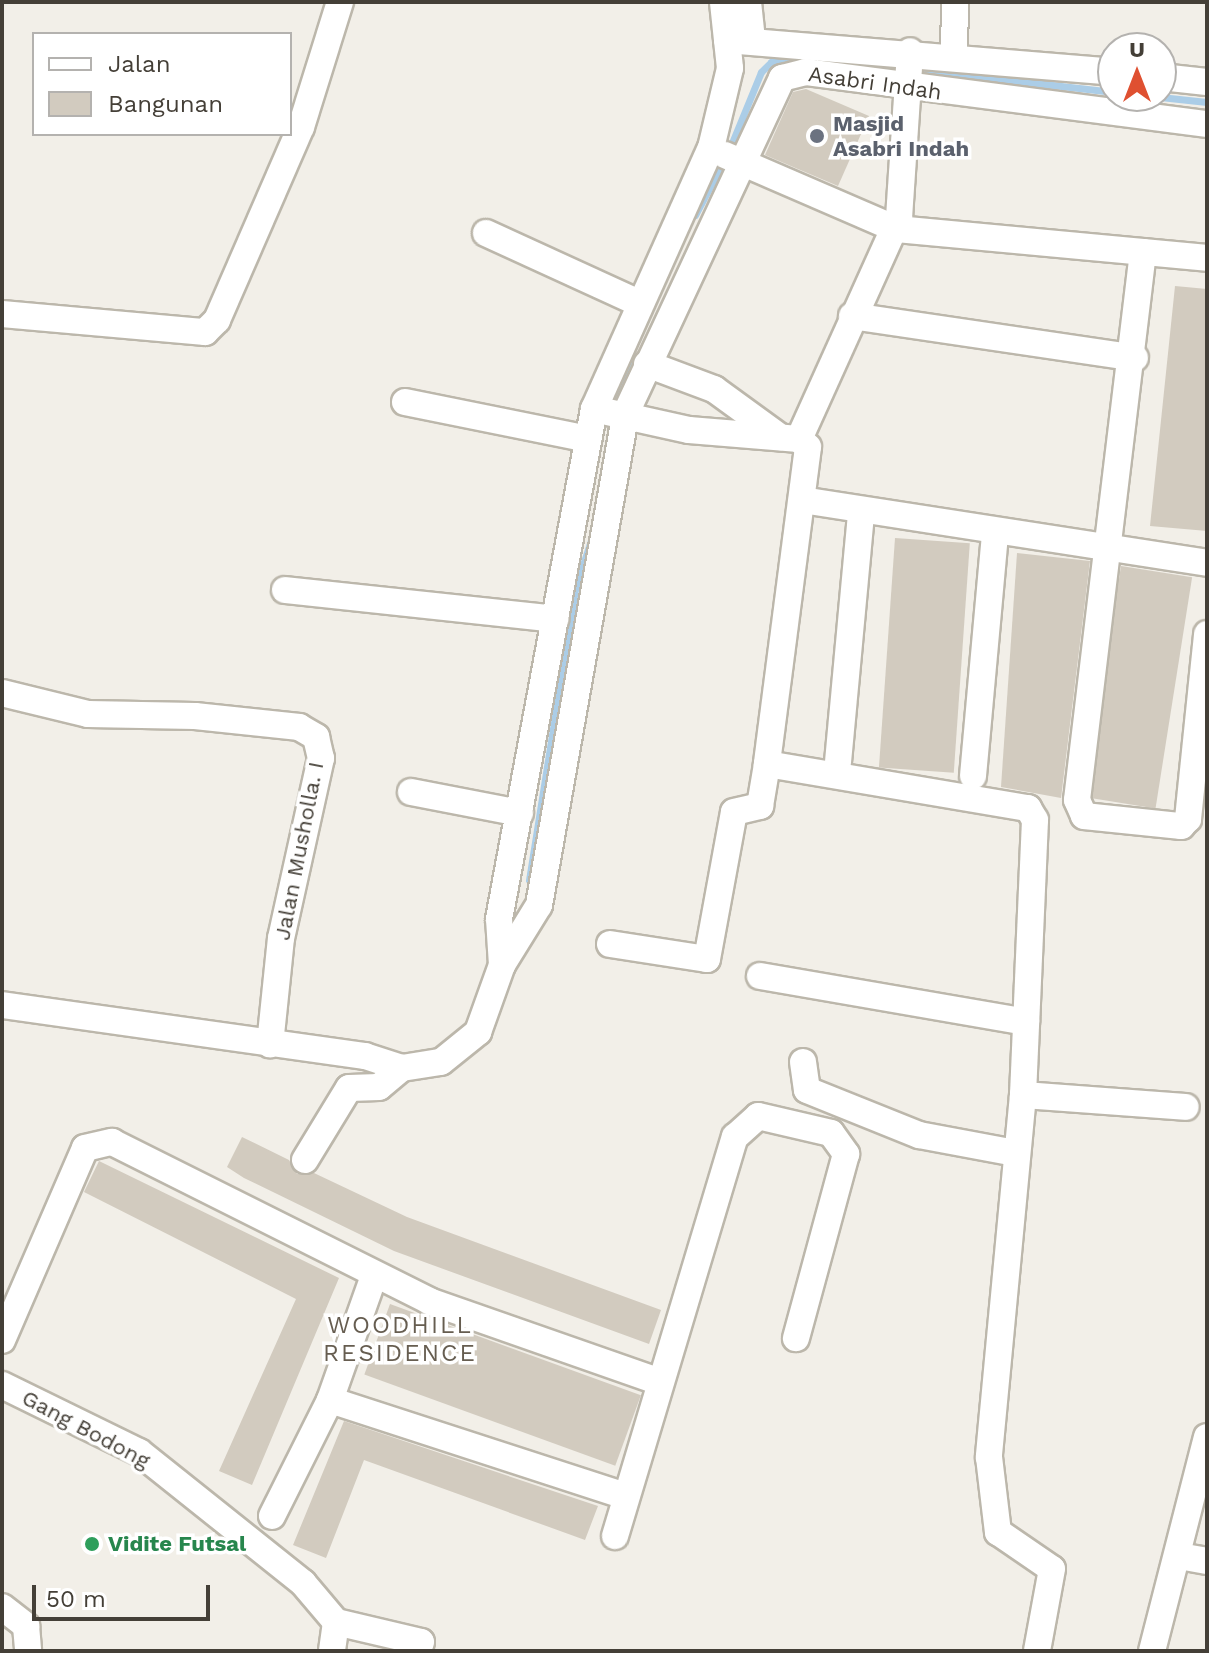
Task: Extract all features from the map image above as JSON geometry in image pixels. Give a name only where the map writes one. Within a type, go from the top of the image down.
[{"type":"street","points":[[2,314],[205,332],[224,306],[301,127],[340,2]]},
{"type":"street","points":[[723,2],[740,40]]},
{"type":"street","points":[[502,965],[499,919],[594,409],[711,148],[748,2]]},
{"type":"street","points":[[954,54],[955,2]]},
{"type":"street","points":[[740,40],[910,70],[954,54],[1097,70]]},
{"type":"street","points":[[790,438],[896,229],[910,70]]},
{"type":"street","name":"Asabri Indah","points":[[740,164],[772,92],[791,73],[910,70],[1207,124]]},
{"type":"street","points":[[1177,79],[1207,82]]},
{"type":"street","points":[[711,148],[740,164],[896,229],[1207,258]]},
{"type":"street","points":[[2,1005],[270,1044],[402,1068],[441,1062],[478,1032],[502,965],[539,905],[625,415],[740,164]]},
{"type":"street","points":[[486,233],[639,303]]},
{"type":"street","points":[[1143,252],[1135,358],[1077,800],[1084,816],[1181,826],[1188,819],[1207,634]]},
{"type":"street","points":[[852,316],[1135,358]]},
{"type":"street","points":[[610,944],[707,959],[734,812],[760,806],[810,454],[714,389],[647,364]]},
{"type":"street","points":[[405,402],[588,439]]},
{"type":"street","points":[[594,409],[790,438]]},
{"type":"street","points":[[802,500],[861,515],[995,533],[1109,542],[1128,556],[1207,563]]},
{"type":"street","points":[[838,762],[861,515]]},
{"type":"street","points":[[973,776],[995,533]]},
{"type":"street","points":[[285,590],[555,619]]},
{"type":"street","name":"Jalan Musholla. I","points":[[2,693],[88,714],[210,718],[299,727],[316,737],[321,758],[281,938],[270,1044]]},
{"type":"street","points":[[767,764],[1028,808],[1035,820],[1023,1095],[1015,1153],[989,1457],[998,1532],[1052,1569],[1037,1651]]},
{"type":"street","points":[[411,792],[520,813]]},
{"type":"street","points":[[760,976],[1026,1022]]},
{"type":"street","points":[[803,1062],[807,1090],[919,1135],[1015,1153]]},
{"type":"street","points":[[305,1160],[349,1088],[379,1087],[402,1068]]},
{"type":"street","points":[[1023,1095],[1186,1107]]},
{"type":"street","points":[[615,1536],[658,1381],[735,1137],[758,1116],[831,1133],[846,1154],[796,1338]]},
{"type":"street","points":[[2,1340],[85,1148],[97,1142],[112,1142],[374,1276],[658,1381]]},
{"type":"street","points":[[272,1516],[330,1400],[374,1276]]},
{"type":"street","name":"Gang Bodong","points":[[2,1385],[139,1452],[303,1583],[334,1637]]},
{"type":"street","points":[[330,1400],[626,1496]]},
{"type":"street","points":[[1152,1651],[1207,1439]]},
{"type":"street","points":[[1179,1556],[1207,1561]]},
{"type":"street","points":[[2,1607],[26,1626],[28,1651]]},
{"type":"street","points":[[334,1637],[421,1642],[418,1651]]},
{"type":"building","name":"Masjid Asabri Indah","points":[[806,89],[869,116],[838,186],[765,155],[793,92]]},
{"type":"building","points":[[1175,286],[1207,289],[1207,531],[1150,526]]},
{"type":"building","points":[[895,538],[970,543],[954,773],[879,767]]},
{"type":"building","points":[[1017,553],[1090,561],[1061,798],[1001,787]]},
{"type":"building","points":[[1121,566],[1192,577],[1156,808],[1084,797]]},
{"type":"building","points":[[242,1137],[289,1160],[297,1174],[314,1173],[407,1217],[661,1310],[649,1344],[394,1251],[244,1178],[227,1167]]},
{"type":"building","points":[[99,1161],[339,1278],[252,1485],[219,1471],[296,1299],[84,1192]]},
{"type":"building","points":[[390,1304],[641,1395],[615,1466],[364,1374]]},
{"type":"building","points":[[344,1421],[598,1506],[585,1540],[364,1460],[326,1558],[293,1545]]},
{"type":"waterway","points":[[729,150],[761,72],[771,62],[797,59]]},
{"type":"waterway","points":[[877,65],[1097,90]]},
{"type":"waterway","points":[[1177,99],[1207,102]]},
{"type":"waterway","points":[[695,215],[723,162]]},
{"type":"waterway","points":[[617,400],[629,360]]},
{"type":"waterway","points":[[529,880],[575,589],[592,537]]},
{"type":"place","name":"Masjid Asabri Indah","points":[[817,136]]},
{"type":"place","name":"Vidite Futsal","points":[[92,1544]]},
{"type":"district","name":"WOODHILL RESIDENCE","points":[[400,1340]]}]
